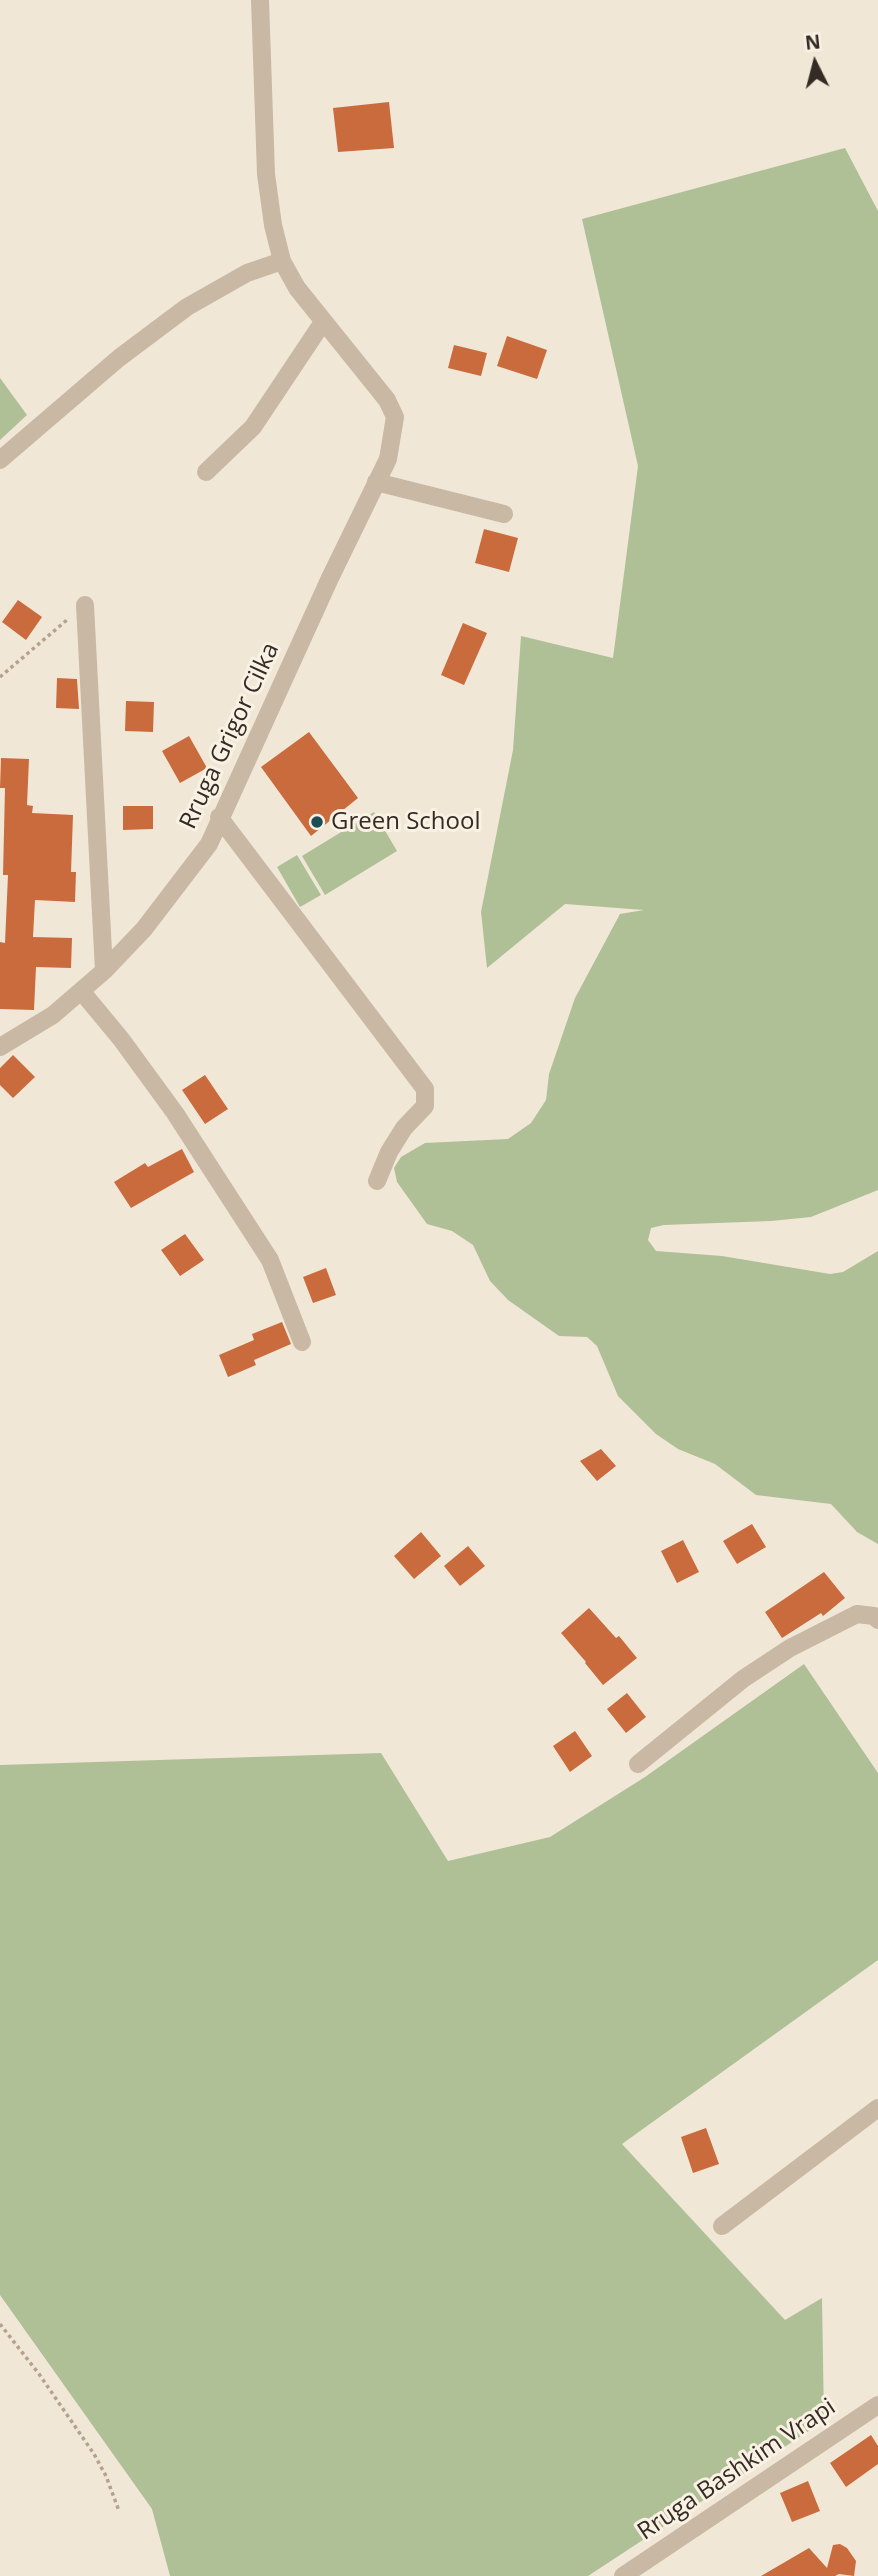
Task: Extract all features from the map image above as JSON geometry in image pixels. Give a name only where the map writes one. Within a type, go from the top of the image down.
[{"type":"street","points":[[206,472],[253,427],[323,322],[287,273],[273,225],[265,174],[260,0]]},
{"type":"street","points":[[0,460],[120,358],[187,307],[247,273],[282,261]]},
{"type":"street","name":"Rruga Grigor Cilka","points":[[0,1047],[53,1015],[104,971],[144,929],[209,844],[219,817],[388,459],[396,417],[387,400],[323,322]]},
{"type":"street","points":[[376,482],[504,514]]},
{"type":"street","points":[[85,605],[104,971]]},
{"type":"street","points":[[219,817],[425,1089],[425,1106],[404,1128],[389,1152],[377,1181]]},
{"type":"street","points":[[82,992],[121,1039],[175,1113],[270,1260],[302,1342]]},
{"type":"street","points":[[638,1764],[743,1679],[790,1648],[857,1614],[874,1616],[878,1620]]},
{"type":"street","points":[[722,2226],[878,2108]]},
{"type":"street","name":"Rruga Bashkim Vrapi","points":[[623,2576],[878,2405]]},
{"type":"path","points":[[0,677],[85,605]]},
{"type":"path","points":[[0,2324],[39,2374],[94,2454],[106,2476],[119,2511]]},
{"type":"green space","points":[[845,148],[878,211],[878,1190],[811,1217],[664,1225],[651,1228],[648,1240],[656,1251],[722,1256],[830,1274],[843,1272],[878,1251],[878,1544],[857,1532],[831,1504],[756,1495],[715,1464],[678,1449],[656,1434],[618,1396],[597,1346],[587,1337],[559,1336],[508,1300],[490,1281],[473,1245],[452,1231],[427,1224],[397,1182],[394,1168],[401,1157],[425,1143],[508,1139],[531,1123],[546,1100],[549,1074],[575,998],[620,914],[644,910],[565,904],[487,968],[481,912],[513,750],[521,636],[613,658],[638,466],[582,219]]},
{"type":"green space","points":[[0,378],[27,415],[0,440]]},
{"type":"green space","points":[[374,812],[397,851],[325,895],[302,856]]},
{"type":"green space","points":[[297,855],[321,895],[300,907],[277,867]]},
{"type":"green space","points":[[804,1664],[878,1773],[878,1960],[622,2144],[785,2320],[822,2298],[824,2421],[588,2576],[170,2576],[152,2509],[0,2295],[0,1765],[381,1753],[448,1861],[550,1837],[645,1777]]},
{"type":"building","points":[[389,102],[394,148],[338,152],[333,108]]},
{"type":"building","points":[[507,336],[547,350],[537,379],[497,366]]},
{"type":"building","points":[[454,345],[487,353],[481,376],[448,368]]},
{"type":"building","points":[[484,529],[518,538],[509,572],[475,563]]},
{"type":"building","points":[[18,600],[42,617],[26,640],[2,622]]},
{"type":"building","points":[[463,623],[487,633],[464,685],[441,675]]},
{"type":"building","points":[[57,678],[77,679],[79,709],[56,708]]},
{"type":"building","points":[[126,701],[154,702],[153,732],[125,731]]},
{"type":"building","points":[[309,732],[358,798],[311,836],[261,767]]},
{"type":"building","points":[[189,736],[207,768],[180,783],[162,751]]},
{"type":"building","points":[[1,758],[29,759],[27,805],[33,806],[32,813],[73,815],[71,872],[76,872],[75,902],[35,900],[33,937],[72,938],[71,968],[36,967],[34,1010],[0,1009],[0,942],[5,943],[8,875],[3,875],[5,788],[0,788]]},
{"type":"building","points":[[123,806],[153,806],[153,829],[123,830]]},
{"type":"building","points":[[13,1055],[35,1077],[13,1098],[0,1085],[0,1068]]},
{"type":"building","points":[[205,1075],[228,1109],[205,1124],[182,1090]]},
{"type":"building","points":[[182,1149],[194,1172],[131,1208],[114,1182],[145,1163],[148,1167]]},
{"type":"building","points":[[185,1234],[204,1260],[180,1276],[161,1250]]},
{"type":"building","points":[[326,1268],[336,1295],[313,1303],[303,1277]]},
{"type":"building","points":[[282,1322],[291,1344],[254,1360],[256,1365],[228,1377],[219,1355],[254,1340],[252,1334]]},
{"type":"building","points":[[601,1449],[616,1466],[597,1481],[580,1461]]},
{"type":"building","points":[[752,1524],[766,1547],[737,1564],[723,1541]]},
{"type":"building","points":[[421,1532],[441,1556],[414,1579],[394,1556]]},
{"type":"building","points":[[683,1540],[699,1572],[677,1583],[661,1551]]},
{"type":"building","points":[[468,1546],[485,1566],[460,1586],[444,1566]]},
{"type":"building","points":[[824,1572],[845,1598],[823,1616],[821,1613],[782,1638],[765,1612]]},
{"type":"building","points":[[589,1608],[616,1638],[619,1636],[637,1658],[603,1685],[561,1633]]},
{"type":"building","points":[[627,1693],[646,1717],[626,1733],[607,1709]]},
{"type":"building","points":[[575,1731],[592,1756],[570,1772],[553,1746]]},
{"type":"building","points":[[706,2128],[719,2164],[693,2173],[681,2137]]},
{"type":"building","points":[[871,2435],[878,2446],[878,2464],[846,2487],[830,2463]]},
{"type":"building","points":[[808,2481],[820,2511],[792,2522],[780,2493]]},
{"type":"building","points":[[840,2544],[847,2548],[856,2561],[854,2576],[761,2576],[809,2548],[827,2568],[833,2545]]},
{"type":"place","name":"Green School","points":[[317,822]]}]
